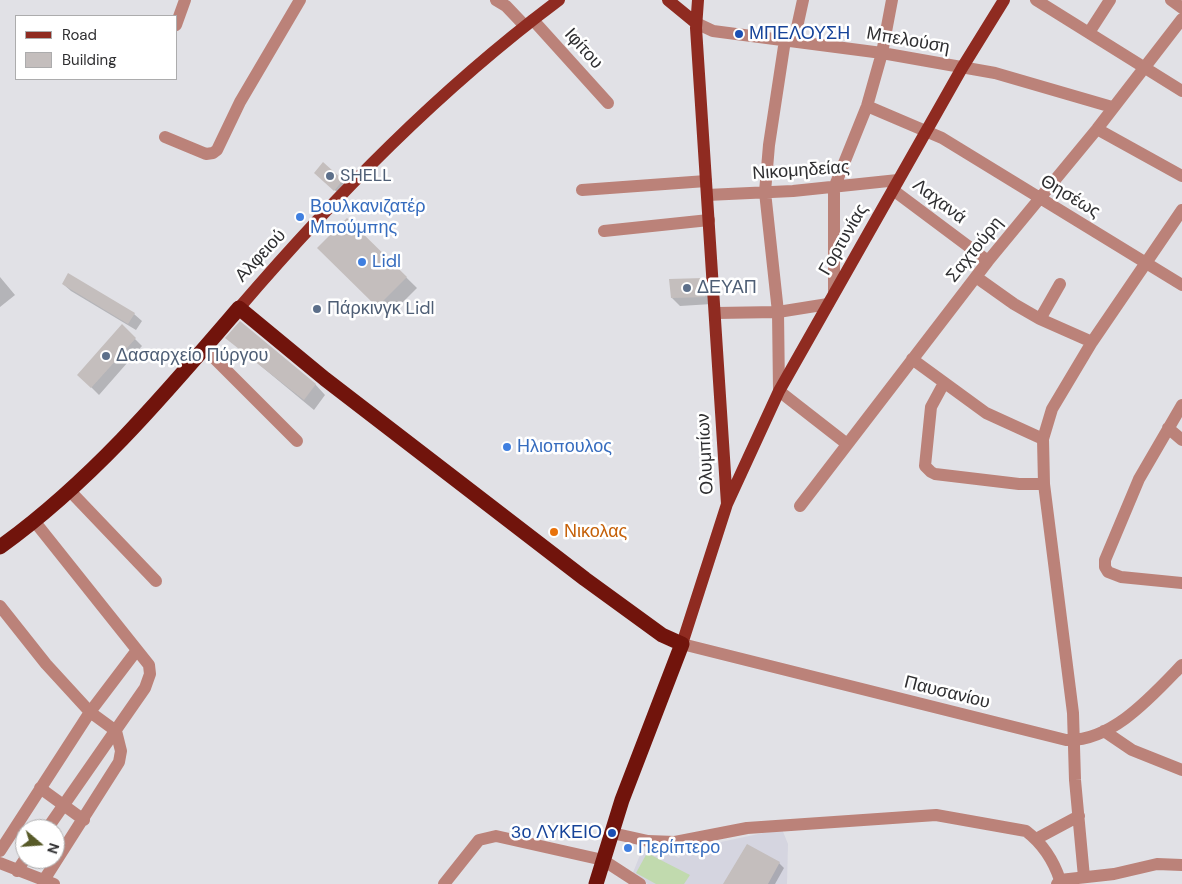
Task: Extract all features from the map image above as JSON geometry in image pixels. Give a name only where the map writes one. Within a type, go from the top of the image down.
[{"type":"highway","name":"Αλφειού","points":[[0,547],[35,522],[70,491],[132,428],[239,308]]},
{"type":"highway","points":[[239,308],[324,379],[545,549],[662,635],[682,644]]},
{"type":"highway","name":"Ολυμπίων","points":[[596,884],[651,721],[682,644]]},
{"type":"main road","name":"Αλφειού","points":[[239,308],[364,172],[416,120],[476,65],[559,0]]},
{"type":"main road","points":[[668,0],[696,23]]},
{"type":"main road","name":"Ολυμπίων","points":[[682,644],[727,504],[696,23],[698,0]]},
{"type":"main road","name":"Γορτυνίας","points":[[727,504],[779,391],[962,68],[1004,0]]},
{"type":"street","points":[[178,19],[185,0]]},
{"type":"street","points":[[165,137],[206,154],[217,150],[240,102],[300,0]]},
{"type":"street","name":"Ιφίτου","points":[[496,0],[529,23],[608,103]]},
{"type":"street","points":[[803,0],[790,40],[769,145],[766,192],[778,312],[779,391],[847,444]]},
{"type":"street","points":[[834,292],[834,188],[867,106],[882,53],[892,0]]},
{"type":"street","points":[[1036,0],[1090,31],[1182,91]]},
{"type":"street","points":[[1090,31],[1110,0]]},
{"type":"street","points":[[1171,0],[1182,8]]},
{"type":"street","name":"Σαχτούρη","points":[[800,506],[988,261],[1097,129],[1112,107],[1182,20]]},
{"type":"street","name":"Μπελούση","points":[[696,23],[713,31],[882,53],[996,73],[1112,107]]},
{"type":"street","name":"Θησέως","points":[[867,106],[942,138],[1182,285]]},
{"type":"street","points":[[1097,129],[1182,176]]},
{"type":"street","points":[[582,190],[706,180]]},
{"type":"street","name":"Νικομηδείας","points":[[708,195],[895,185]]},
{"type":"street","name":"Λαχανά","points":[[895,185],[988,261]]},
{"type":"street","points":[[1084,877],[1075,780],[1076,741],[1044,484],[1043,439],[1052,409],[1092,342],[1147,264],[1182,210]]},
{"type":"street","points":[[604,231],[709,220]]},
{"type":"street","points":[[976,277],[1014,304],[1092,342]]},
{"type":"street","points":[[1040,318],[1060,284]]},
{"type":"street","points":[[716,314],[778,312],[828,304]]},
{"type":"street","points":[[204,348],[297,441]]},
{"type":"street","points":[[912,359],[986,413],[1043,439]]},
{"type":"street","points":[[944,383],[931,407],[925,466],[927,470],[935,474],[1019,484],[1044,484]]},
{"type":"street","points":[[1182,405],[1139,479],[1108,549],[1105,567],[1108,572],[1121,577],[1182,583]]},
{"type":"street","points":[[1168,428],[1182,440]]},
{"type":"street","points":[[70,491],[156,581]]},
{"type":"street","points":[[35,522],[149,665],[149,681],[54,819]]},
{"type":"street","points":[[0,606],[46,664],[90,712],[116,731],[121,751],[119,762],[49,882],[0,863]]},
{"type":"street","name":"Παυσανίου","points":[[682,644],[1049,738],[1076,741],[1104,731],[1142,703],[1182,665]]},
{"type":"street","points":[[0,851],[90,712],[137,650]]},
{"type":"street","points":[[1104,731],[1132,750],[1182,770]]},
{"type":"street","points":[[40,788],[84,820]]},
{"type":"street","points":[[612,833],[648,841],[675,842],[747,828],[936,815],[1026,831],[1036,839],[1053,860],[1058,882],[1114,874],[1158,864],[1182,865]]},
{"type":"street","points":[[1036,839],[1079,816]]},
{"type":"street","points":[[444,884],[451,878],[472,846],[486,837],[496,836],[603,860],[640,884]]},
{"type":"shaded area","points":[[782,829],[788,844],[787,884],[648,884],[632,875],[642,850],[665,850],[679,858],[683,850]]},
{"type":"green space","points":[[647,853],[690,875],[684,884],[656,884],[636,873]]},
{"type":"building","points":[[323,162],[343,180],[334,191],[314,173]]},
{"type":"building","name":"Lidl","points":[[347,218],[407,277],[377,307],[317,248]]},
{"type":"building","points":[[68,273],[135,313],[128,324],[62,284]]},
{"type":"building","name":"ΔΕΥΑΠ","points":[[704,278],[705,297],[671,298],[669,279]]},
{"type":"building","points":[[240,321],[316,384],[304,400],[225,338]]},
{"type":"building","name":"Δασαρχείο Πύργου","points":[[122,324],[136,338],[91,388],[77,375]]},
{"type":"building","points":[[747,844],[780,862],[768,884],[723,884]]},
{"type":"place","name":"ΜΠΕΛΟΥΣΗ","points":[[739,34]]},
{"type":"place","name":"SHELL","points":[[330,176]]},
{"type":"place","name":"Βουλκανιζατέρ Μπούμπης","points":[[300,217]]},
{"type":"place","name":"Lidl","points":[[362,262]]},
{"type":"place","name":"ΔΕΥΑΠ","points":[[687,288]]},
{"type":"place","name":"Πάρκινγκ Lidl","points":[[317,309]]},
{"type":"place","name":"Δασαρχείο Πύργου","points":[[106,356]]},
{"type":"place","name":"Ηλιοπουλος","points":[[507,447]]},
{"type":"place","name":"Νικολας","points":[[554,532]]},
{"type":"place","name":"3ο ΛΥΚΕΙΟ","points":[[612,833]]},
{"type":"place","name":"Περίπτερο","points":[[628,848]]}]
